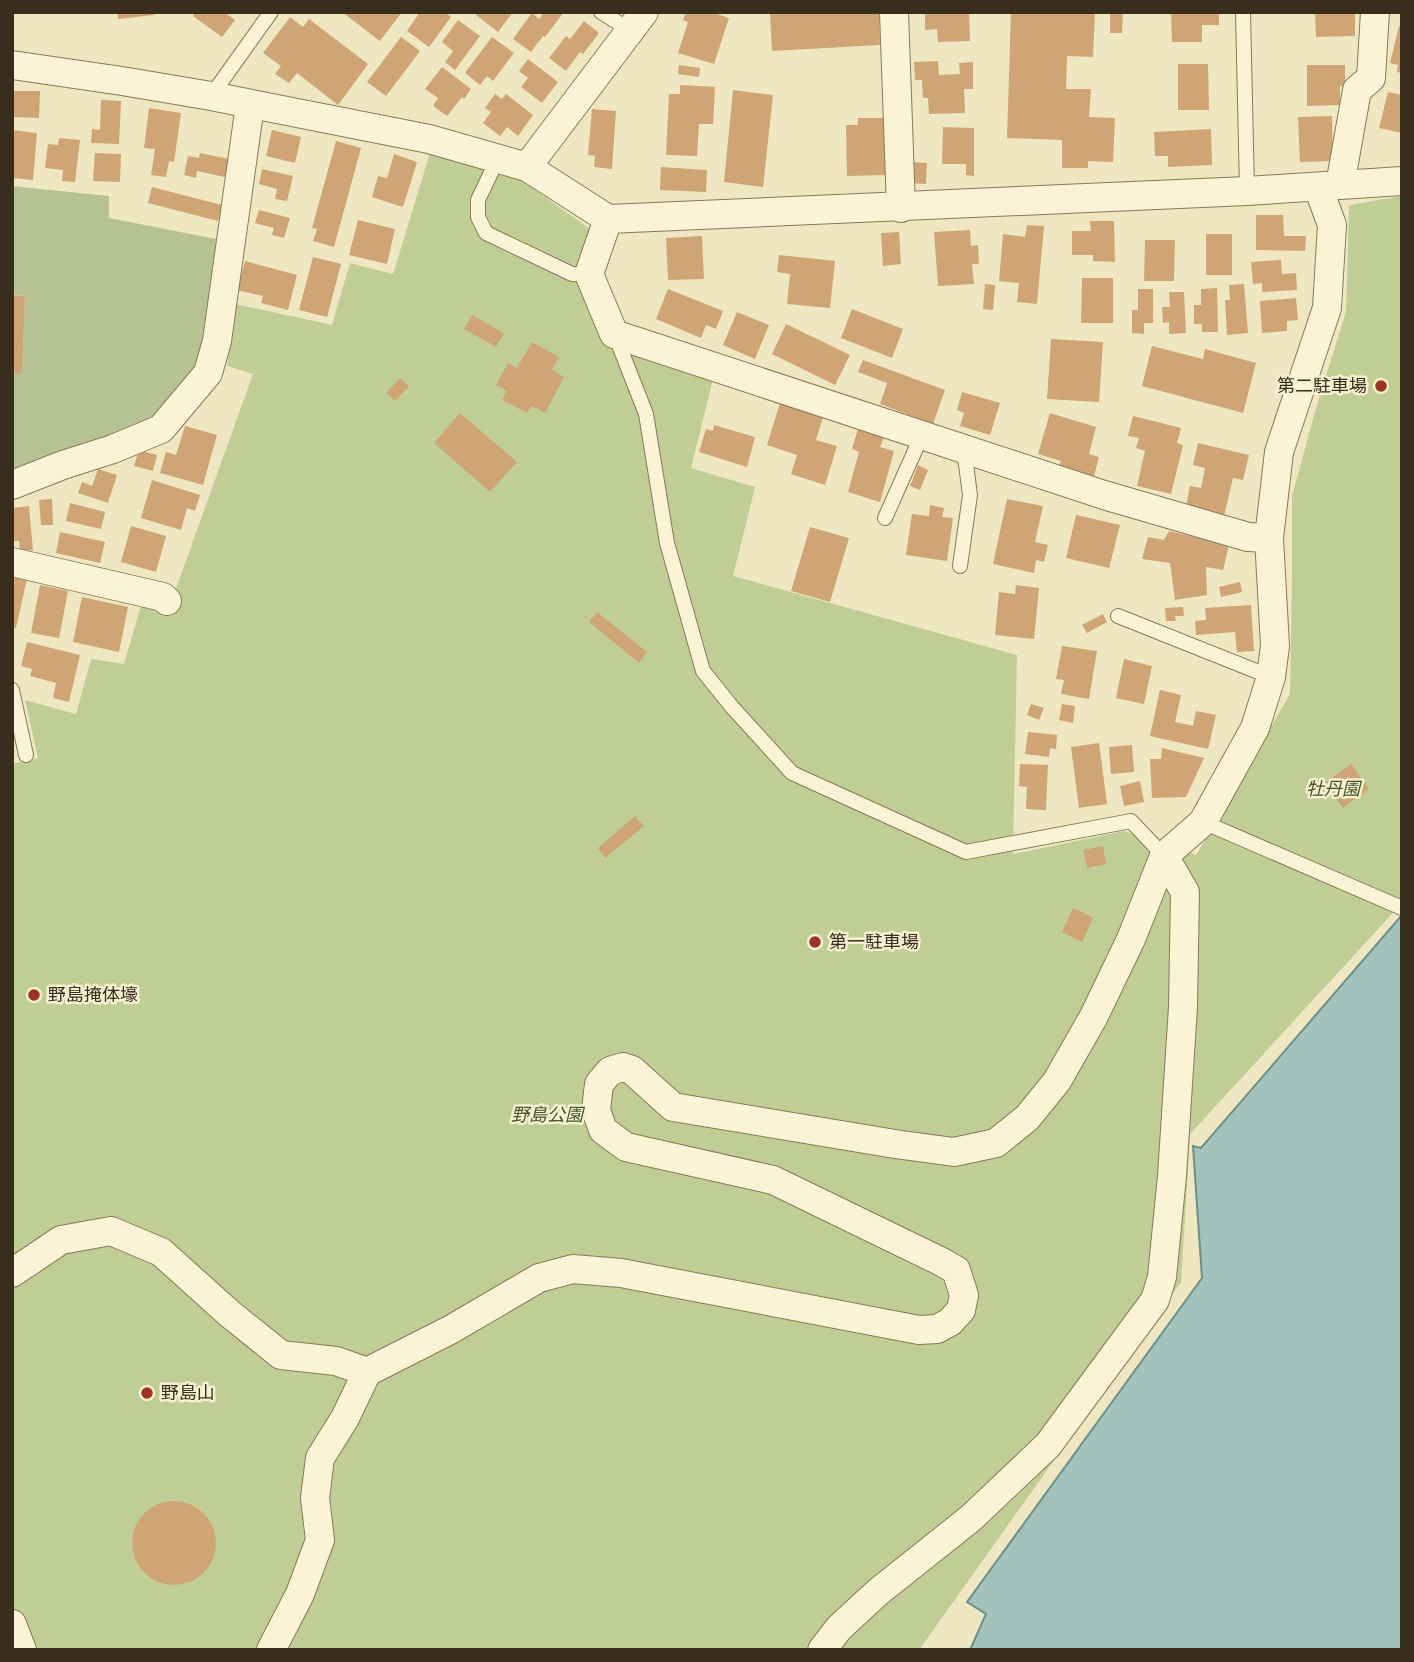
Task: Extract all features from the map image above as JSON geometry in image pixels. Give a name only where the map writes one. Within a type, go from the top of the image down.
[{"type":"street","points":[[894,12],[901,208]]},
{"type":"street","points":[[271,1650],[300,1594],[320,1540],[315,1498],[320,1458],[345,1418],[367,1372],[450,1330],[539,1278],[573,1269],[621,1273],[919,1331],[937,1329],[950,1322],[961,1310],[964,1295],[956,1270],[940,1261],[773,1180],[626,1147],[603,1130],[596,1110],[599,1084],[610,1071],[623,1067],[632,1070],[673,1107],[954,1152],[996,1143],[1027,1118],[1057,1081],[1094,1016],[1131,939],[1164,856],[1203,822],[1255,728],[1271,677],[1275,646],[1269,538],[1279,452],[1327,308],[1332,225],[1329,186],[1357,90],[1371,78],[1375,12]]},
{"type":"street","points":[[527,167],[637,21]]},
{"type":"street","points":[[12,65],[211,96],[429,139],[527,167],[608,219],[901,208],[1402,181]]},
{"type":"street","points":[[12,485],[161,429],[208,373],[217,341],[250,105]]},
{"type":"street","points":[[608,219],[589,274],[614,334],[1130,503],[1248,537],[1269,538]]},
{"type":"street","points":[[12,562],[163,597],[167,601]]},
{"type":"street","points":[[822,1650],[839,1628],[878,1592],[971,1518],[1048,1446],[1155,1300],[1162,1277],[1172,1176],[1183,1007],[1185,892],[1164,856]]},
{"type":"street","points":[[12,1273],[61,1240],[111,1231],[161,1252],[230,1314],[281,1355],[336,1361],[367,1372]]},
{"type":"street","points":[[12,1624],[22,1650]]},
{"type":"lane","points":[[211,96],[271,12]]},
{"type":"lane","points":[[601,12],[637,21]]},
{"type":"lane","points":[[1243,12],[1247,191]]},
{"type":"lane","points":[[498,158],[478,200],[478,217],[486,233],[572,274],[589,274]]},
{"type":"lane","points":[[614,334],[646,414],[667,544],[703,671],[792,773],[966,852],[1131,821],[1164,856]]},
{"type":"lane","points":[[885,518],[922,435]]},
{"type":"lane","points":[[960,566],[970,495],[964,449]]},
{"type":"lane","points":[[1118,616],[1271,677]]},
{"type":"lane","points":[[12,690],[26,755]]},
{"type":"lane","points":[[1203,822],[1402,908]]},
{"type":"green space","name":"野島公園","points":[[430,153],[521,180],[590,229],[577,266],[611,346],[713,379],[691,468],[755,487],[733,576],[1017,655],[1013,854],[1124,831],[1196,855],[1290,694],[1292,496],[1346,311],[1349,205],[1402,196],[1402,903],[1190,1134],[1181,1282],[919,1650],[12,1650],[12,764],[38,758],[25,700],[76,714],[91,659],[124,664],[143,599],[173,597],[253,374],[227,366],[235,304],[332,325],[350,263],[393,274]]},
{"type":"green space","points":[[12,186],[109,196],[109,218],[216,239],[206,353],[161,415],[147,427],[12,471],[12,373],[22,373],[25,296],[12,294]]},
{"type":"water","points":[[1402,915],[1402,1650],[970,1650],[986,1614],[967,1602],[1202,1278],[1193,1146],[1201,1148]]},
{"type":"building","points":[[117,12],[153,12],[154,15],[118,19]]},
{"type":"building","points":[[195,12],[224,12],[235,20],[222,37],[193,16]]},
{"type":"building","points":[[342,12],[402,12],[380,41]]},
{"type":"building","points":[[420,12],[445,12],[451,17],[429,47],[407,31]]},
{"type":"building","points":[[479,12],[513,12],[498,32],[476,15]]},
{"type":"building","points":[[544,12],[564,12],[531,52],[513,39],[532,13],[539,19]]},
{"type":"building","points":[[686,12],[711,12],[729,18],[714,64],[678,53],[688,22],[683,20]]},
{"type":"building","points":[[879,12],[880,45],[772,51],[770,14]]},
{"type":"building","points":[[925,12],[969,12],[970,41],[938,42],[937,29],[925,30]]},
{"type":"building","points":[[1011,12],[1095,12],[1093,57],[1067,56],[1066,89],[1091,89],[1089,117],[1115,118],[1113,162],[1088,161],[1088,168],[1062,168],[1062,140],[1007,138]]},
{"type":"building","points":[[1110,12],[1123,12],[1122,33],[1110,33]]},
{"type":"building","points":[[1171,12],[1219,12],[1219,25],[1202,25],[1202,42],[1172,42]]},
{"type":"building","points":[[1315,12],[1355,12],[1355,36],[1316,37]]},
{"type":"building","points":[[290,17],[303,27],[309,19],[368,64],[338,105],[297,73],[289,83],[275,74],[281,66],[263,53]]},
{"type":"building","points":[[458,20],[480,36],[455,70],[445,62],[453,51],[442,42]]},
{"type":"building","points":[[584,21],[599,33],[566,71],[549,58],[566,36],[570,39]]},
{"type":"building","points":[[1399,26],[1402,27],[1402,73],[1397,72],[1398,65],[1390,63]]},
{"type":"building","points":[[401,37],[420,51],[386,96],[367,82]]},
{"type":"building","points":[[492,37],[514,53],[493,81],[487,76],[480,85],[465,73]]},
{"type":"building","points":[[528,59],[558,82],[542,103],[521,87],[528,78],[519,71]]},
{"type":"building","points":[[938,61],[939,75],[960,74],[959,63],[973,62],[973,89],[964,89],[965,113],[929,114],[928,98],[923,98],[922,80],[915,80],[914,62]]},
{"type":"building","points":[[1178,64],[1208,64],[1209,110],[1178,110]]},
{"type":"building","points":[[679,65],[700,68],[699,77],[678,74]]},
{"type":"building","points":[[1307,65],[1345,65],[1345,86],[1340,86],[1340,105],[1307,106]]},
{"type":"building","points":[[442,67],[471,89],[447,116],[433,106],[438,98],[425,89]]},
{"type":"building","points":[[680,85],[715,87],[713,124],[699,124],[697,156],[666,155],[669,94],[680,94]]},
{"type":"building","points":[[733,90],[773,95],[763,187],[724,182]]},
{"type":"building","points":[[12,91],[40,91],[39,118],[12,117]]},
{"type":"building","points":[[1388,92],[1402,95],[1402,133],[1379,128]]},
{"type":"building","points":[[495,94],[502,99],[506,94],[533,115],[518,136],[507,127],[500,136],[483,123],[491,112],[485,108]]},
{"type":"building","points":[[101,100],[121,101],[119,144],[91,143],[92,129],[100,130]]},
{"type":"building","points":[[149,108],[181,113],[174,162],[169,161],[166,177],[151,175],[155,149],[144,148]]},
{"type":"building","points":[[592,109],[616,111],[612,169],[594,167],[595,156],[588,155]]},
{"type":"building","points":[[1332,116],[1333,161],[1300,162],[1298,117]]},
{"type":"building","points":[[858,118],[886,118],[887,175],[847,176],[846,125],[858,125]]},
{"type":"building","points":[[943,127],[974,128],[974,176],[966,175],[966,164],[942,164]]},
{"type":"building","points":[[1211,129],[1212,165],[1168,167],[1168,156],[1155,156],[1154,132]]},
{"type":"building","points":[[12,130],[37,133],[33,180],[12,178]]},
{"type":"building","points":[[272,130],[301,137],[295,163],[266,156]]},
{"type":"building","points":[[59,138],[80,140],[75,182],[62,181],[63,170],[45,168],[48,144],[58,145]]},
{"type":"building","points":[[336,141],[361,148],[334,247],[313,241],[317,229],[312,228]]},
{"type":"building","points":[[95,153],[121,154],[120,182],[93,181]]},
{"type":"building","points":[[200,153],[229,159],[225,177],[197,171],[196,178],[184,175],[188,156],[199,158]]},
{"type":"building","points":[[394,154],[417,162],[403,207],[372,197],[378,176],[387,178]]},
{"type":"building","points":[[909,162],[927,163],[926,184],[909,183]]},
{"type":"building","points":[[661,167],[707,170],[706,192],[660,190]]},
{"type":"building","points":[[262,169],[293,176],[287,201],[275,199],[277,189],[259,184]]},
{"type":"building","points":[[152,187],[222,205],[218,221],[148,203]]},
{"type":"building","points":[[259,210],[290,218],[284,238],[272,235],[274,228],[255,223]]},
{"type":"building","points":[[1256,215],[1283,215],[1284,236],[1306,236],[1305,251],[1256,250]]},
{"type":"building","points":[[358,220],[395,229],[387,264],[349,255]]},
{"type":"building","points":[[1090,221],[1114,221],[1115,262],[1093,261],[1093,255],[1072,255],[1072,231],[1091,231]]},
{"type":"building","points":[[1027,225],[1044,226],[1037,304],[1017,302],[1019,283],[999,281],[1003,234],[1025,237]]},
{"type":"building","points":[[970,230],[971,246],[978,245],[979,264],[972,264],[974,284],[938,286],[934,232]]},
{"type":"building","points":[[899,232],[901,264],[883,266],[881,233]]},
{"type":"building","points":[[1206,234],[1232,234],[1232,275],[1206,275]]},
{"type":"building","points":[[702,236],[704,279],[668,280],[666,238]]},
{"type":"building","points":[[1145,240],[1175,240],[1174,281],[1144,281]]},
{"type":"building","points":[[779,255],[835,261],[830,308],[787,304],[790,274],[777,272]]},
{"type":"building","points":[[313,257],[341,264],[327,317],[299,310]]},
{"type":"building","points":[[1281,260],[1282,274],[1296,273],[1297,290],[1262,292],[1262,283],[1253,284],[1251,262]]},
{"type":"building","points":[[245,261],[297,275],[288,310],[261,303],[263,296],[237,290]]},
{"type":"building","points":[[1082,278],[1113,278],[1113,323],[1081,323]]},
{"type":"building","points":[[985,284],[995,285],[993,310],[983,309]]},
{"type":"building","points":[[1244,284],[1248,333],[1227,335],[1225,300],[1230,300],[1229,285]]},
{"type":"building","points":[[1217,288],[1218,332],[1202,332],[1202,324],[1194,324],[1194,305],[1201,305],[1201,289]]},
{"type":"building","points":[[668,289],[723,311],[716,329],[706,325],[701,338],[656,319]]},
{"type":"building","points":[[1138,289],[1153,289],[1153,323],[1144,323],[1144,334],[1132,333],[1132,310],[1138,310]]},
{"type":"building","points":[[1169,292],[1184,292],[1186,333],[1169,334],[1169,322],[1163,323],[1162,307],[1170,307]]},
{"type":"building","points":[[12,295],[25,296],[22,374],[12,373]]},
{"type":"building","points":[[1296,298],[1298,320],[1287,321],[1287,331],[1262,333],[1260,301]]},
{"type":"building","points":[[852,309],[903,329],[892,358],[841,338]]},
{"type":"building","points":[[737,312],[769,325],[755,359],[723,345]]},
{"type":"building","points":[[472,315],[504,333],[496,347],[464,329]]},
{"type":"building","points":[[786,324],[850,355],[835,385],[772,354]]},
{"type":"building","points":[[1051,339],[1103,342],[1099,402],[1047,399]]},
{"type":"building","points":[[532,342],[559,357],[552,370],[564,377],[545,413],[532,406],[527,413],[502,400],[507,391],[496,385],[508,363],[517,368]]},
{"type":"building","points":[[1152,346],[1203,359],[1205,349],[1256,363],[1243,413],[1142,386]]},
{"type":"building","points":[[863,360],[945,390],[933,424],[880,404],[887,383],[858,372]]},
{"type":"building","points":[[400,378],[409,386],[395,401],[386,393]]},
{"type":"building","points":[[962,392],[1000,403],[990,435],[960,426],[964,413],[957,410]]},
{"type":"building","points":[[780,403],[823,417],[816,440],[837,446],[825,485],[791,474],[797,455],[767,445]]},
{"type":"building","points":[[460,413],[517,462],[490,492],[434,443]]},
{"type":"building","points":[[1050,413],[1096,427],[1089,454],[1099,457],[1094,476],[1059,466],[1061,461],[1038,454]]},
{"type":"building","points":[[1133,416],[1181,428],[1177,443],[1183,445],[1171,494],[1137,486],[1145,451],[1136,448],[1139,438],[1128,436]]},
{"type":"building","points":[[714,425],[755,437],[747,467],[699,452],[706,429],[713,431]]},
{"type":"building","points":[[185,426],[217,435],[203,485],[160,473],[166,452],[176,455]]},
{"type":"building","points":[[858,429],[884,437],[880,447],[894,451],[880,502],[848,492],[859,452],[852,449]]},
{"type":"building","points":[[1198,443],[1249,455],[1243,480],[1233,478],[1224,516],[1186,507],[1190,486],[1201,488],[1205,468],[1193,465]]},
{"type":"building","points":[[139,450],[157,455],[153,471],[134,466]]},
{"type":"building","points":[[918,465],[928,470],[920,490],[910,486]]},
{"type":"building","points":[[98,469],[117,475],[108,503],[78,493],[82,482],[92,486]]},
{"type":"building","points":[[152,480],[200,495],[195,511],[187,508],[181,530],[141,518]]},
{"type":"building","points":[[52,499],[53,525],[41,525],[39,500]]},
{"type":"building","points":[[1007,499],[1043,506],[1035,542],[1048,545],[1044,562],[1036,560],[1034,573],[993,564]]},
{"type":"building","points":[[70,503],[105,512],[101,529],[66,521]]},
{"type":"building","points":[[930,505],[944,508],[942,517],[953,518],[947,561],[906,555],[912,514],[929,516]]},
{"type":"building","points":[[29,506],[33,550],[20,551],[19,541],[12,541],[12,508]]},
{"type":"building","points":[[1076,515],[1120,525],[1109,568],[1066,558]]},
{"type":"building","points":[[131,526],[166,536],[156,572],[121,562]]},
{"type":"building","points":[[810,527],[849,538],[830,602],[791,591]]},
{"type":"building","points":[[1169,531],[1229,545],[1223,570],[1206,567],[1207,595],[1175,600],[1170,563],[1142,559],[1148,537],[1164,540]]},
{"type":"building","points":[[60,532],[105,542],[100,563],[56,553]]},
{"type":"building","points":[[12,576],[27,579],[16,628],[12,627]]},
{"type":"building","points":[[1240,582],[1242,592],[1221,597],[1219,587]]},
{"type":"building","points":[[40,585],[68,591],[59,638],[31,633]]},
{"type":"building","points":[[1016,585],[1039,588],[1034,639],[995,635],[999,592],[1015,594]]},
{"type":"building","points":[[82,597],[128,607],[119,652],[73,642]]},
{"type":"building","points":[[1251,605],[1254,651],[1237,652],[1235,632],[1196,635],[1195,621],[1206,620],[1205,608]]},
{"type":"building","points":[[1183,607],[1184,616],[1175,616],[1176,621],[1166,621],[1165,608]]},
{"type":"building","points":[[597,612],[647,652],[639,663],[589,622]]},
{"type":"building","points":[[1103,614],[1107,622],[1087,633],[1082,625]]},
{"type":"building","points":[[27,642],[80,655],[69,702],[53,698],[56,683],[30,676],[32,669],[21,666]]},
{"type":"building","points":[[1062,646],[1097,651],[1089,699],[1061,694],[1064,680],[1056,679]]},
{"type":"building","points":[[1124,659],[1152,666],[1144,704],[1116,698]]},
{"type":"building","points":[[1160,690],[1181,695],[1175,722],[1193,726],[1196,711],[1216,715],[1208,749],[1150,736]]},
{"type":"building","points":[[1031,704],[1044,708],[1039,720],[1027,715]]},
{"type":"building","points":[[1062,704],[1075,706],[1073,723],[1059,720]]},
{"type":"building","points":[[1028,732],[1057,735],[1056,749],[1050,748],[1049,757],[1025,754]]},
{"type":"building","points":[[1099,743],[1107,804],[1079,808],[1071,747]]},
{"type":"building","points":[[1132,745],[1134,772],[1111,774],[1109,747]]},
{"type":"building","points":[[1162,748],[1204,758],[1186,797],[1152,798],[1150,759],[1161,759]]},
{"type":"building","points":[[1020,764],[1048,765],[1046,810],[1026,809],[1027,787],[1019,786]]},
{"type":"building","points":[[1351,764],[1369,789],[1343,808],[1325,783]]},
{"type":"building","points":[[1140,781],[1144,802],[1124,806],[1120,786]]},
{"type":"building","points":[[635,816],[644,826],[605,858],[598,848]]},
{"type":"building","points":[[1103,846],[1106,864],[1087,868],[1083,850]]},
{"type":"building","points":[[1073,908],[1093,918],[1082,942],[1062,932]]},
{"type":"building","points":[[174,1501],[190,1504],[204,1513],[213,1527],[216,1543],[213,1559],[204,1573],[190,1582],[174,1585],[158,1582],[144,1573],[135,1559],[132,1543],[135,1527],[144,1513],[158,1504]]},
{"type":"place","name":"第二駐車場","points":[[1381,386]]},
{"type":"place","name":"第一駐車場","points":[[815,942]]},
{"type":"place","name":"野島掩体壕","points":[[34,995]]},
{"type":"place","name":"野島山","points":[[147,1393]]},
{"type":"park label","name":"牡丹園","points":[[1333,789]]}]
